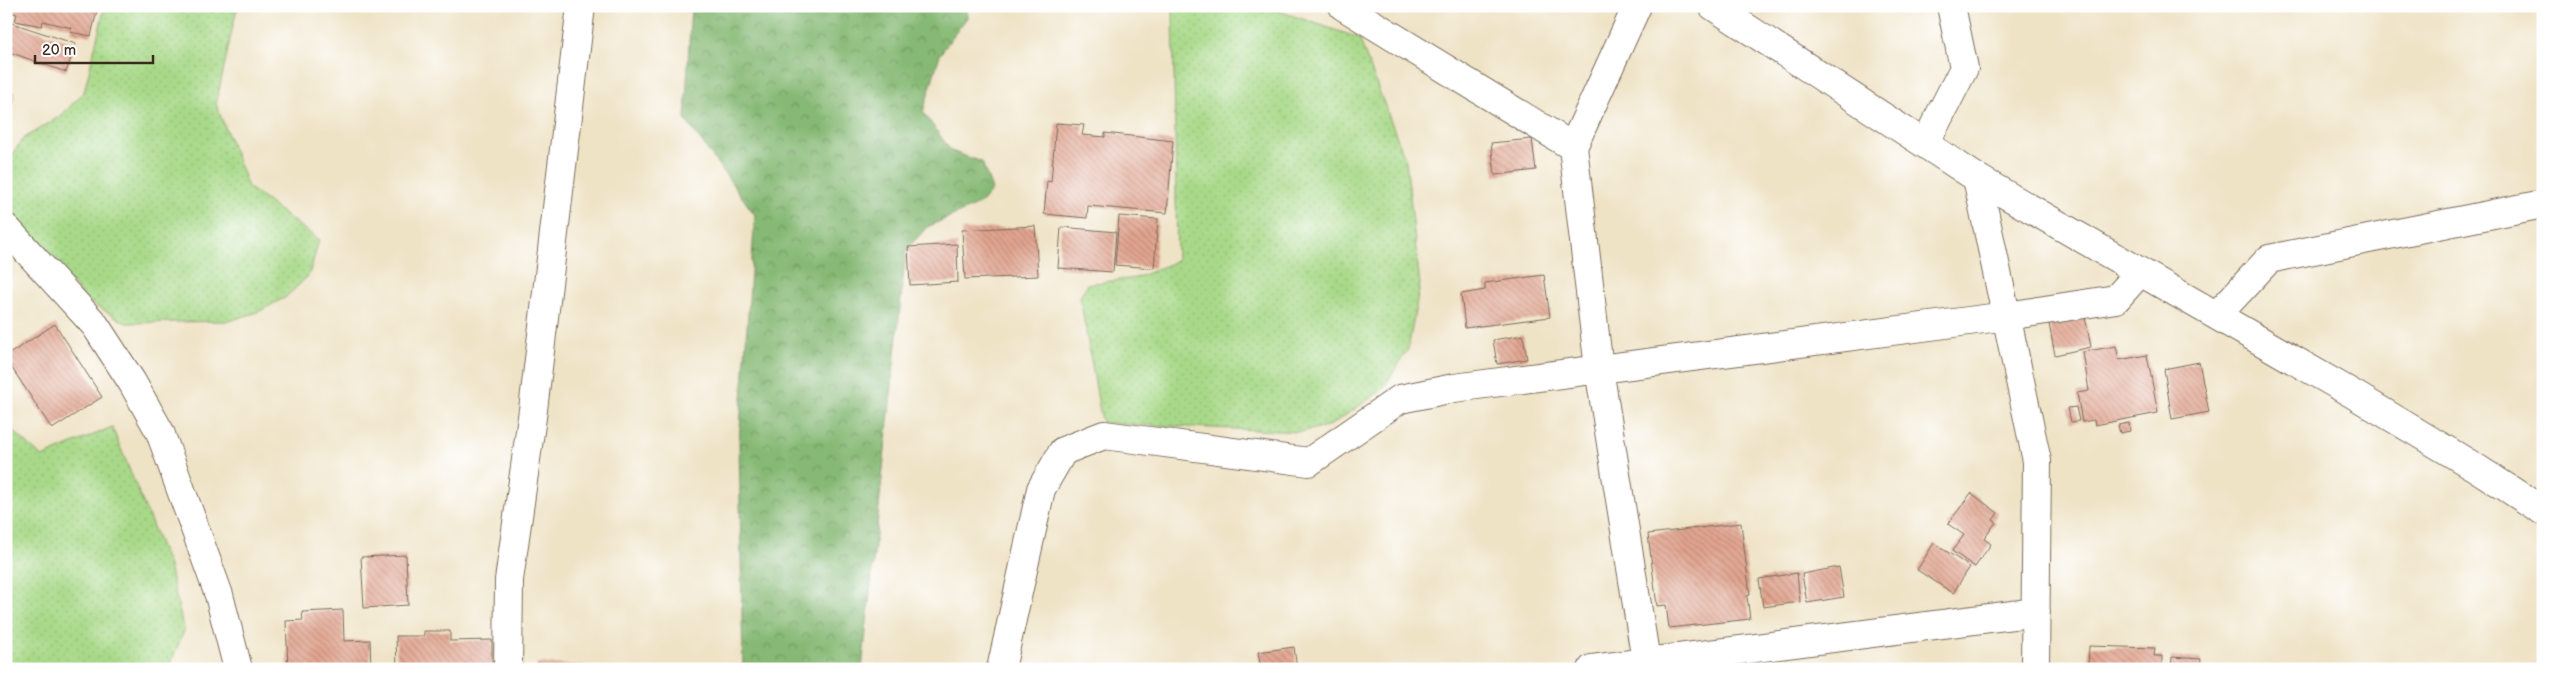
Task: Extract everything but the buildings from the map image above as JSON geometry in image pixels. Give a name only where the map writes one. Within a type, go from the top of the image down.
[{"type":"street","points":[[508,669],[509,580],[533,410],[581,6]]},
{"type":"street","points":[[1343,6],[1573,147]]},
{"type":"street","points":[[1637,6],[1573,147],[1599,369],[1646,661]]},
{"type":"street","points":[[1714,6],[1977,178],[2217,315],[2478,468],[2543,511]]},
{"type":"street","points":[[1925,144],[1964,68],[1951,6]]},
{"type":"street","points":[[1977,178],[2036,460],[2035,669]]},
{"type":"street","points":[[2217,315],[2269,259],[2543,204]]},
{"type":"street","points":[[6,228],[95,325],[132,382],[160,432],[219,596],[238,669]]},
{"type":"street","points":[[1000,669],[1041,489],[1063,451],[1104,434],[1309,462],[1400,400],[1454,388],[2007,316],[2116,299],[2140,272]]},
{"type":"street","points":[[1592,669],[2036,612]]},
{"type":"green space","points":[[105,6],[241,6],[236,12],[216,104],[248,187],[319,240],[309,275],[286,297],[258,312],[229,321],[126,323],[88,301],[12,219],[6,204],[6,163],[23,139],[62,115],[84,92]]},
{"type":"green space","points":[[691,6],[967,6],[968,16],[940,54],[923,112],[951,151],[982,162],[992,190],[981,203],[927,227],[906,250],[862,669],[743,669],[739,442],[755,215],[685,119]]},
{"type":"green space","points":[[1173,6],[1264,6],[1359,38],[1406,161],[1420,285],[1408,349],[1382,390],[1331,425],[1300,432],[1102,423],[1080,297],[1087,284],[1136,278],[1177,261]]},
{"type":"green space","points":[[6,424],[42,457],[112,427],[169,566],[184,631],[168,669],[6,669]]}]
